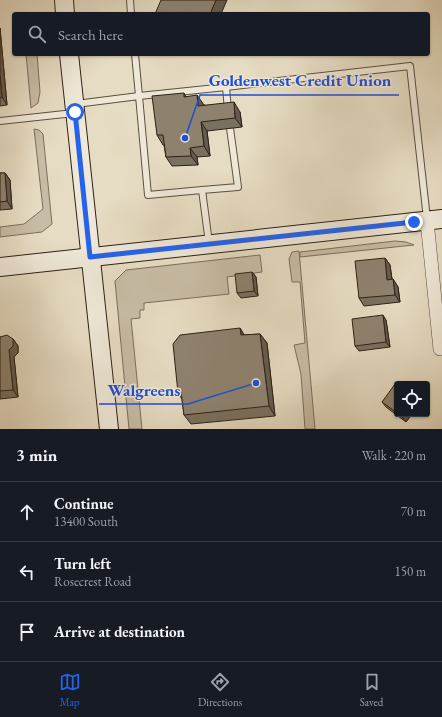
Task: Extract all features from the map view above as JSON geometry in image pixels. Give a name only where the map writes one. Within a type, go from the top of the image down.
[{"type":"main road","points":[[64,0],[65,12]]},
{"type":"main road","points":[[69,56],[109,429]]},
{"type":"main road","points":[[0,267],[434,220]]},
{"type":"street","points":[[434,220],[440,349]]},
{"type":"lane","points":[[130,0],[131,12]]},
{"type":"lane","points":[[135,56],[148,195],[238,187],[230,128]]},
{"type":"lane","points":[[0,121],[75,109],[139,96],[410,66],[434,220]]},
{"type":"lane","points":[[226,87],[229,113]]},
{"type":"lane","points":[[202,190],[210,244]]},
{"type":"shaded area","points":[[26,56],[37,56],[40,92],[38,103],[31,108]]},
{"type":"shaded area","points":[[34,129],[39,130],[43,134],[52,224],[42,232],[0,237],[0,227],[24,224],[43,209]]},
{"type":"shaded area","points":[[395,241],[406,242],[414,245],[300,257],[300,252]]},
{"type":"shaded area","points":[[299,251],[315,429],[305,429],[301,374],[294,345],[305,343],[300,282],[292,282],[289,259],[292,252]]},
{"type":"shaded area","points":[[260,255],[262,272],[227,277],[229,294],[144,303],[144,310],[140,310],[140,318],[131,319],[142,429],[129,429],[115,281],[126,270]]},
{"type":"building","points":[[161,0],[216,0],[211,12],[156,12]]},
{"type":"building","points":[[0,76],[2,97],[0,98]]},
{"type":"building","points":[[184,93],[184,97],[197,95],[198,106],[234,102],[235,118],[201,122],[204,146],[190,148],[191,156],[166,157],[163,135],[157,135],[152,96]]},
{"type":"building","points":[[0,173],[5,173],[7,201],[0,202]]},
{"type":"building","points":[[385,258],[387,280],[393,279],[395,295],[359,298],[355,261]]},
{"type":"building","points":[[252,272],[254,291],[237,293],[235,274]]},
{"type":"building","points":[[383,315],[386,342],[355,346],[352,319]]},
{"type":"building","points":[[240,328],[241,335],[260,334],[269,406],[184,415],[181,392],[178,393],[173,344],[180,335]]},
{"type":"building","points":[[7,335],[13,339],[13,346],[9,350],[13,390],[0,391],[0,337]]},
{"type":"building","points":[[394,385],[394,411],[382,402]]},
{"type":"place","name":"Goldenwest Credit Union","points":[[185,138]]},
{"type":"place","name":"Walgreens","points":[[256,383]]},
{"type":"route","points":[[75,112],[90,257],[414,222]]}]
